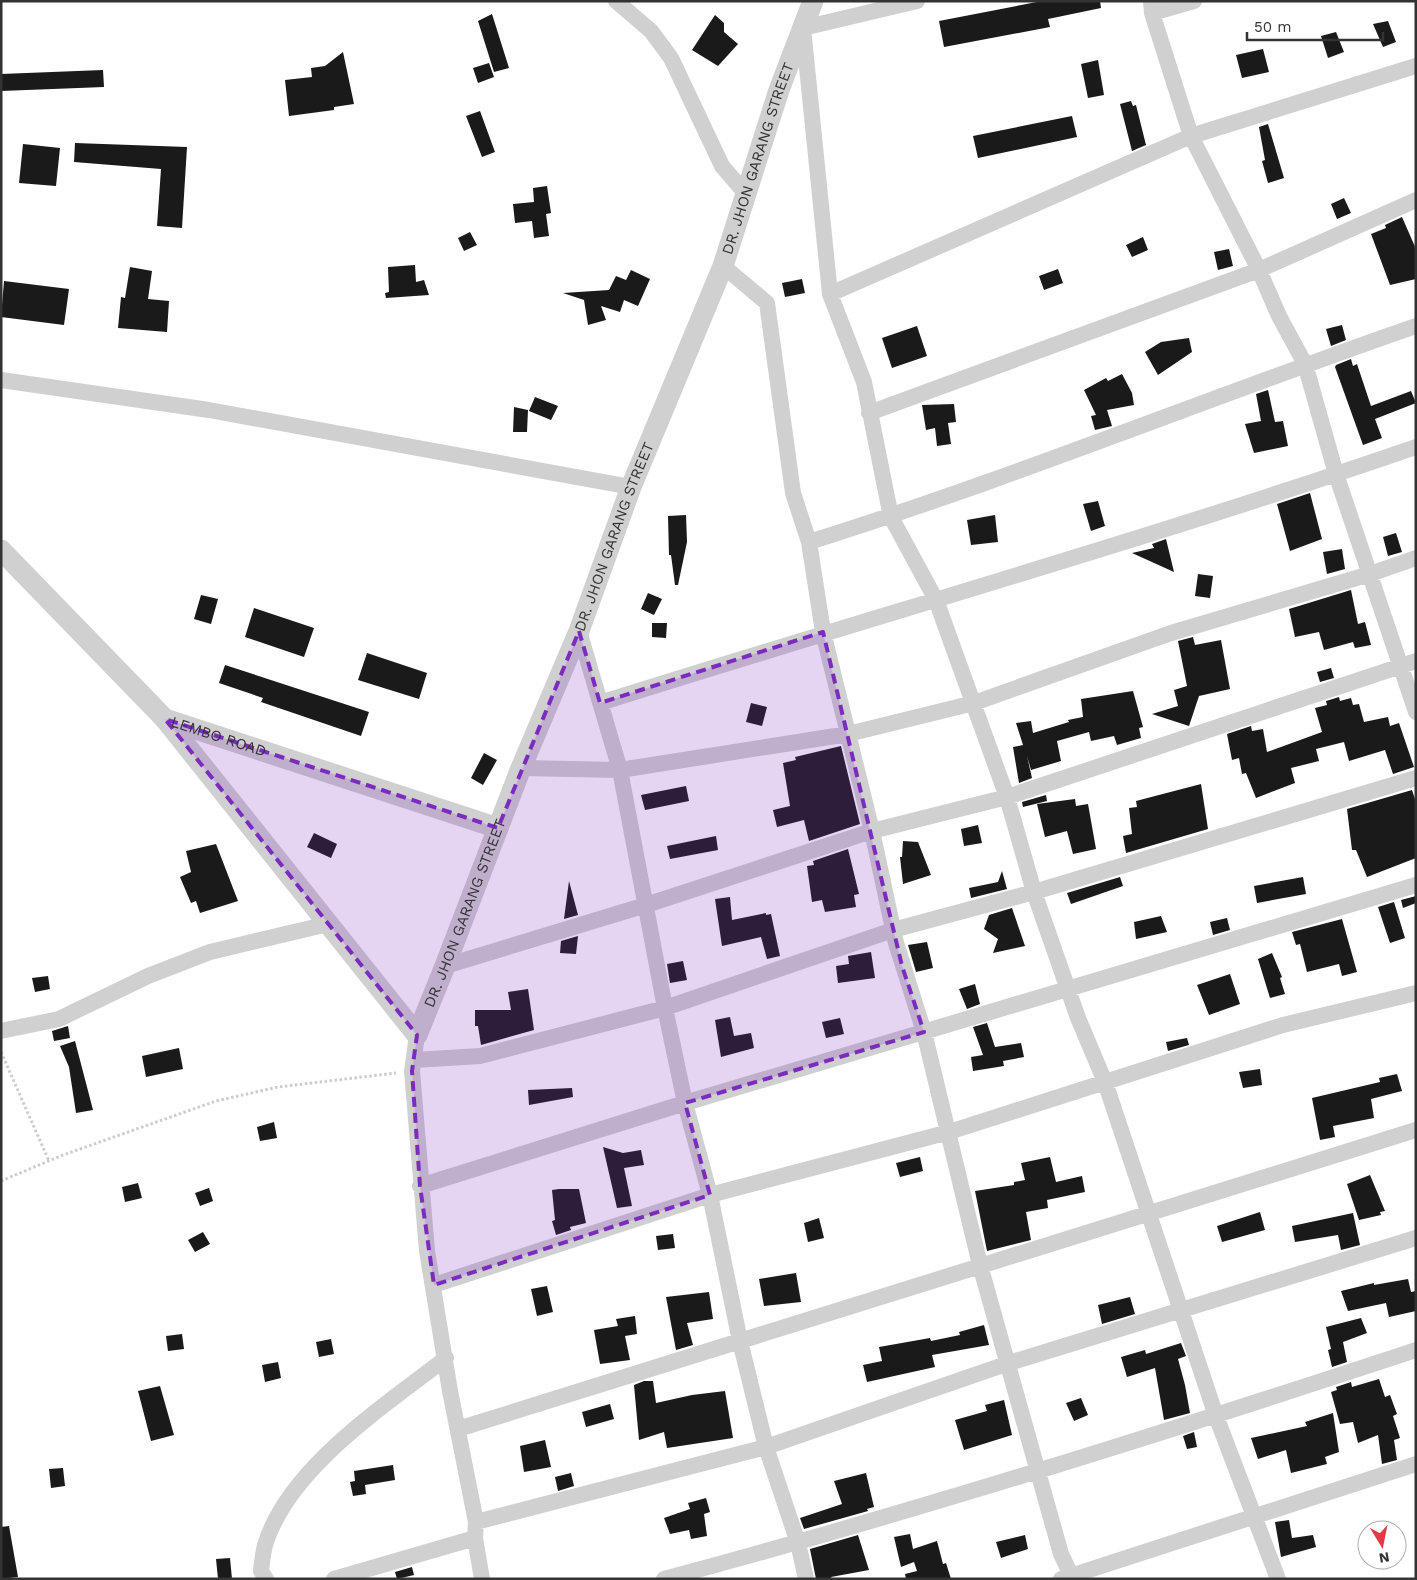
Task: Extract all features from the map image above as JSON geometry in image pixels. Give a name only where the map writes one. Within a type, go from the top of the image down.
[{"type":"street","points":[[616,1],[651,31],[671,58],[722,166],[746,194]]},
{"type":"street","name":"DR. JHON GARANG STREET","points":[[482,1579],[476,1530],[427,1251],[420,1186],[413,1065],[417,1035],[521,768],[580,630],[631,487],[723,266],[779,90],[813,1]]},
{"type":"street","points":[[917,1],[803,28],[830,294],[864,382],[891,516],[936,600],[974,704],[1007,797],[1034,892],[1069,987],[1078,1018],[1105,1082],[1216,1416],[1278,1579]]},
{"type":"street","points":[[1194,1],[1152,7],[1191,136],[1259,270],[1279,316],[1305,364],[1336,474],[1416,712]]},
{"type":"street","points":[[830,294],[1191,136],[1416,66]]},
{"type":"street","points":[[869,413],[1259,270],[1416,200]]},
{"type":"street","points":[[723,266],[767,303],[793,493],[809,542],[823,632],[872,832],[893,930],[902,966],[924,1032],[980,1264],[1069,1578],[1416,1464]]},
{"type":"street","points":[[809,542],[891,516],[1305,364],[1416,326]]},
{"type":"street","points":[[1,380],[210,410],[631,487]]},
{"type":"street","points":[[600,703],[823,632],[936,600],[1416,447]]},
{"type":"street","name":"LEMBO ROAD","points":[[1,550],[165,719],[498,828]]},
{"type":"street","points":[[521,768],[620,770],[848,734],[974,704],[1171,633],[1370,574],[1416,558]]},
{"type":"street","points":[[580,630],[620,770],[665,1008],[685,1103],[710,1196],[740,1341],[766,1447],[798,1543],[806,1579]]},
{"type":"street","points":[[445,966],[646,905],[872,832],[1007,797],[1416,661]]},
{"type":"street","points":[[165,719],[417,1035]]},
{"type":"street","points":[[413,1065],[480,1056],[665,1008],[893,930],[1034,892],[1416,778]]},
{"type":"street","points":[[420,1186],[685,1103],[1416,885]]},
{"type":"street","points":[[1,1031],[59,1019],[148,976],[210,952],[328,924]]},
{"type":"street","points":[[434,1285],[710,1196],[949,1132],[1283,1025],[1416,993]]},
{"type":"street","points":[[458,1429],[980,1264],[1149,1214],[1416,1130]]},
{"type":"street","points":[[334,1579],[476,1530],[766,1447],[1009,1363],[1416,1238]]},
{"type":"street","points":[[664,1579],[798,1543],[1039,1470],[1216,1416],[1416,1350]]},
{"type":"street","points":[[266,1579],[261,1571],[266,1544],[283,1507],[330,1449],[446,1358]]},
{"type":"path","points":[[1,1052],[49,1161]]},
{"type":"path","points":[[1,1181],[49,1161],[216,1102],[278,1087],[413,1065]]},
{"type":"highlighted area","points":[[579,631],[600,703],[823,632],[902,966],[924,1032],[685,1103],[710,1195],[434,1285],[420,1186],[412,1071],[417,1035],[165,719],[498,828]]},
{"type":"building","points":[[1042,1],[1100,1],[1101,8],[1048,19],[1050,27],[944,47],[939,21]]},
{"type":"building","points":[[492,14],[509,68],[494,72],[478,21]]},
{"type":"building","points":[[715,15],[724,23],[724,32],[738,44],[718,66],[692,50]]},
{"type":"building","points":[[1388,21],[1396,42],[1383,47],[1373,24]]},
{"type":"building","points":[[1336,32],[1344,52],[1328,58],[1321,36]]},
{"type":"building","points":[[1263,49],[1269,72],[1242,78],[1236,55]]},
{"type":"building","points":[[343,52],[354,104],[334,107],[334,110],[289,116],[285,80],[312,77],[311,68],[325,66]]},
{"type":"building","points":[[1098,60],[1104,95],[1088,98],[1081,64]]},
{"type":"building","points":[[489,63],[494,77],[478,83],[473,68]]},
{"type":"building","points":[[103,70],[104,87],[1,91],[1,74]]},
{"type":"building","points":[[1131,101],[1133,106],[1136,105],[1146,145],[1132,151],[1120,104]]},
{"type":"building","points":[[480,111],[495,152],[482,157],[466,116]]},
{"type":"building","points":[[1072,116],[1077,137],[978,158],[973,136]]},
{"type":"building","points":[[1268,124],[1284,178],[1268,183],[1262,161],[1265,160],[1259,127]]},
{"type":"building","points":[[75,143],[187,147],[182,228],[157,226],[161,169],[74,162]]},
{"type":"building","points":[[23,144],[60,148],[56,186],[19,183]]},
{"type":"building","points":[[547,186],[551,213],[546,214],[549,236],[534,238],[532,221],[515,223],[513,204],[534,202],[533,188]]},
{"type":"building","points":[[1344,198],[1351,213],[1337,219],[1331,204]]},
{"type":"building","points":[[1402,217],[1416,249],[1416,279],[1390,285],[1371,234],[1386,228],[1385,225]]},
{"type":"building","points":[[470,232],[477,245],[464,251],[458,238]]},
{"type":"building","points":[[1143,237],[1148,250],[1132,257],[1126,245]]},
{"type":"building","points":[[1229,249],[1233,266],[1218,270],[1214,252]]},
{"type":"building","points":[[415,265],[416,282],[424,280],[429,295],[386,298],[385,293],[389,292],[388,267]]},
{"type":"building","points":[[130,267],[152,271],[148,299],[169,301],[167,332],[118,328],[121,297],[125,298]]},
{"type":"building","points":[[1058,269],[1063,283],[1044,290],[1039,276]]},
{"type":"building","points":[[631,270],[650,279],[638,306],[624,300],[620,312],[601,306],[606,320],[588,325],[584,300],[563,293],[609,290],[616,276],[626,280]]},
{"type":"building","points":[[802,279],[805,293],[785,297],[782,283]]},
{"type":"building","points":[[4,281],[69,289],[64,325],[1,317]]},
{"type":"building","points":[[1342,325],[1346,340],[1331,346],[1326,329]]},
{"type":"building","points":[[917,326],[927,356],[892,368],[882,338]]},
{"type":"building","points":[[1189,338],[1192,352],[1158,375],[1145,352],[1161,342]]},
{"type":"building","points":[[1351,359],[1353,366],[1357,364],[1371,406],[1411,391],[1416,403],[1375,419],[1382,438],[1363,445],[1335,367]]},
{"type":"building","points":[[1122,374],[1132,393],[1134,405],[1107,410],[1112,426],[1095,430],[1091,416],[1096,415],[1084,390],[1106,378],[1108,381]]},
{"type":"building","points":[[1268,390],[1275,422],[1283,421],[1288,446],[1254,453],[1245,424],[1261,421],[1256,394]]},
{"type":"building","points":[[535,397],[558,406],[551,420],[529,411]]},
{"type":"building","points":[[954,404],[956,422],[948,423],[951,444],[937,446],[935,428],[926,430],[922,405]]},
{"type":"building","points":[[514,407],[528,410],[527,432],[513,432]]},
{"type":"building","points":[[1310,493],[1322,539],[1290,551],[1277,504]]},
{"type":"building","points":[[1098,501],[1105,526],[1091,531],[1083,504]]},
{"type":"building","points":[[686,515],[687,542],[678,585],[675,585],[671,555],[669,555],[668,516]]},
{"type":"building","points":[[995,515],[998,542],[971,545],[967,520]]},
{"type":"building","points":[[1396,533],[1402,552],[1388,556],[1383,537]]},
{"type":"building","points":[[1166,539],[1174,572],[1132,553],[1154,548],[1152,544]]},
{"type":"building","points":[[1342,549],[1345,569],[1327,574],[1323,552]]},
{"type":"building","points":[[1198,574],[1213,576],[1210,598],[1195,596]]},
{"type":"building","points":[[1351,590],[1358,624],[1365,622],[1371,645],[1355,648],[1353,642],[1324,650],[1319,632],[1295,637],[1289,609]]},
{"type":"building","points":[[648,593],[662,599],[654,615],[641,609]]},
{"type":"building","points":[[201,595],[218,599],[211,624],[194,619]]},
{"type":"building","points":[[254,608],[314,628],[304,657],[245,637]]},
{"type":"building","points":[[652,623],[667,623],[666,638],[652,637]]},
{"type":"building","points":[[1193,637],[1195,645],[1221,640],[1230,689],[1199,696],[1189,726],[1152,714],[1178,706],[1174,690],[1187,686],[1178,641]]},
{"type":"building","points":[[367,653],[427,673],[419,699],[358,680]]},
{"type":"building","points":[[225,665],[369,712],[361,736],[261,702],[263,698],[219,683]]},
{"type":"building","points":[[1331,668],[1334,678],[1320,682],[1317,672]]},
{"type":"building","points":[[1133,691],[1143,727],[1139,728],[1141,738],[1117,745],[1114,736],[1091,741],[1089,732],[1057,741],[1061,761],[1031,770],[1027,756],[1032,778],[1019,783],[1013,747],[1023,745],[1016,723],[1031,721],[1033,733],[1069,722],[1068,720],[1083,717],[1081,699]]},
{"type":"building","points":[[1339,697],[1340,701],[1351,698],[1353,705],[1359,704],[1364,722],[1388,717],[1390,726],[1399,723],[1414,767],[1393,774],[1385,750],[1349,761],[1344,742],[1316,749],[1319,761],[1291,768],[1295,783],[1256,798],[1246,773],[1242,774],[1239,758],[1232,760],[1227,734],[1251,726],[1252,731],[1263,729],[1267,752],[1322,732],[1315,708],[1327,705],[1326,701]]},
{"type":"building","points":[[751,703],[767,707],[762,726],[746,722]]},
{"type":"building","points":[[841,746],[860,824],[809,841],[804,820],[777,827],[773,810],[790,806],[783,763],[796,760],[795,757]]},
{"type":"building","points":[[484,753],[497,760],[483,785],[471,778]]},
{"type":"building","points":[[1201,784],[1208,829],[1126,853],[1123,836],[1132,834],[1129,808],[1137,807],[1136,801]]},
{"type":"building","points":[[686,786],[689,801],[645,810],[641,795]]},
{"type":"building","points":[[1412,790],[1416,802],[1416,858],[1367,877],[1356,850],[1352,850],[1347,809]]},
{"type":"building","points":[[1046,795],[1047,801],[1023,807],[1022,802]]},
{"type":"building","points":[[1075,799],[1076,806],[1088,804],[1096,849],[1073,854],[1067,831],[1045,837],[1037,804]]},
{"type":"building","points":[[978,825],[982,843],[964,846],[961,829]]},
{"type":"building","points":[[314,833],[337,844],[331,858],[307,847]]},
{"type":"building","points":[[716,836],[718,850],[670,859],[667,846]]},
{"type":"building","points":[[903,841],[918,842],[931,875],[903,884],[900,857],[902,857]]},
{"type":"building","points":[[216,844],[238,901],[200,913],[196,901],[191,903],[180,877],[191,872],[186,851]]},
{"type":"building","points":[[848,849],[859,894],[854,895],[856,907],[825,912],[822,900],[812,902],[807,866],[814,865],[813,861]]},
{"type":"building","points":[[1002,871],[1007,889],[971,898],[969,888],[998,882]]},
{"type":"building","points":[[1120,877],[1123,886],[1071,904],[1067,893]]},
{"type":"building","points":[[1303,877],[1306,894],[1257,903],[1254,886]]},
{"type":"building","points":[[569,881],[578,915],[564,919]]},
{"type":"building","points":[[1416,896],[1416,903],[1403,908],[1401,900]]},
{"type":"building","points":[[730,897],[732,920],[766,913],[766,915],[771,914],[780,956],[767,959],[761,937],[722,946],[715,899]]},
{"type":"building","points":[[1394,902],[1405,938],[1390,943],[1378,907]]},
{"type":"building","points":[[1012,908],[1025,946],[993,953],[998,939],[984,929],[989,915]]},
{"type":"building","points":[[1161,916],[1167,932],[1136,939],[1134,922]]},
{"type":"building","points":[[1227,918],[1230,930],[1213,935],[1210,922]]},
{"type":"building","points":[[1342,919],[1357,972],[1342,976],[1339,964],[1307,972],[1300,944],[1296,945],[1292,932]]},
{"type":"building","points":[[578,936],[576,954],[560,953],[561,941]]},
{"type":"building","points":[[927,942],[933,968],[916,972],[908,945]]},
{"type":"building","points":[[871,952],[875,978],[838,983],[836,966],[849,964],[848,956]]},
{"type":"building","points":[[1272,953],[1282,977],[1280,978],[1285,994],[1270,998],[1258,959]]},
{"type":"building","points":[[683,961],[687,980],[670,983],[667,964]]},
{"type":"building","points":[[1230,974],[1240,1004],[1209,1015],[1197,985]]},
{"type":"building","points":[[48,976],[50,989],[35,992],[32,978]]},
{"type":"building","points":[[975,984],[980,1004],[967,1009],[959,989]]},
{"type":"building","points":[[528,989],[534,1030],[481,1045],[478,1026],[475,1026],[475,1010],[511,1010],[508,992]]},
{"type":"building","points":[[730,1017],[734,1036],[751,1033],[754,1048],[721,1057],[715,1020]]},
{"type":"building","points":[[840,1018],[844,1034],[826,1038],[822,1022]]},
{"type":"building","points":[[987,1023],[995,1047],[1021,1043],[1024,1057],[1003,1061],[1004,1066],[973,1071],[971,1057],[983,1055],[973,1027]]},
{"type":"building","points":[[68,1026],[70,1038],[54,1041],[52,1031]]},
{"type":"building","points":[[1187,1038],[1189,1045],[1168,1051],[1166,1042]]},
{"type":"building","points":[[75,1041],[93,1110],[76,1113],[69,1067],[60,1046]]},
{"type":"building","points":[[179,1048],[183,1069],[146,1077],[142,1056]]},
{"type":"building","points":[[1260,1069],[1262,1085],[1243,1088],[1239,1072]]},
{"type":"building","points":[[1397,1074],[1402,1091],[1371,1099],[1374,1118],[1333,1126],[1335,1137],[1320,1140],[1312,1098],[1380,1082],[1379,1078]]},
{"type":"building","points":[[572,1088],[573,1097],[529,1105],[528,1090]]},
{"type":"building","points":[[274,1122],[277,1138],[260,1141],[257,1127]]},
{"type":"building","points":[[603,1147],[623,1153],[641,1150],[644,1165],[624,1168],[632,1206],[617,1208]]},
{"type":"building","points":[[920,1157],[923,1171],[900,1177],[896,1163]]},
{"type":"building","points":[[1050,1157],[1056,1182],[1082,1176],[1085,1192],[1047,1200],[1048,1208],[1026,1212],[1031,1240],[987,1251],[975,1191],[1014,1185],[1014,1182],[1025,1180],[1021,1163]]},
{"type":"building","points":[[1370,1175],[1385,1211],[1380,1212],[1381,1215],[1359,1220],[1347,1184]]},
{"type":"building","points":[[138,1183],[142,1198],[125,1202],[122,1187]]},
{"type":"building","points":[[209,1188],[213,1201],[200,1206],[195,1193]]},
{"type":"building","points":[[579,1189],[586,1223],[570,1227],[571,1230],[556,1235],[552,1221],[555,1220],[552,1190]]},
{"type":"building","points":[[1260,1212],[1265,1230],[1222,1242],[1217,1226]]},
{"type":"building","points":[[1353,1213],[1360,1245],[1341,1250],[1338,1235],[1295,1242],[1292,1226]]},
{"type":"building","points":[[819,1218],[824,1238],[808,1242],[804,1223]]},
{"type":"building","points":[[203,1232],[210,1244],[195,1252],[188,1240]]},
{"type":"building","points":[[673,1234],[675,1248],[658,1250],[656,1236]]},
{"type":"building","points":[[796,1273],[801,1302],[764,1306],[759,1279]]},
{"type":"building","points":[[1408,1279],[1411,1292],[1416,1291],[1416,1311],[1389,1317],[1386,1303],[1348,1311],[1341,1291],[1374,1283],[1374,1285]]},
{"type":"building","points":[[547,1286],[553,1312],[537,1316],[531,1289]]},
{"type":"building","points":[[709,1292],[713,1319],[687,1323],[693,1345],[676,1350],[666,1297]]},
{"type":"building","points":[[1130,1297],[1135,1314],[1102,1324],[1098,1305]]},
{"type":"building","points":[[635,1316],[637,1334],[625,1336],[630,1360],[600,1364],[594,1330],[618,1326],[616,1319]]},
{"type":"building","points":[[1361,1318],[1367,1333],[1343,1342],[1347,1362],[1332,1367],[1328,1350],[1331,1349],[1326,1327]]},
{"type":"building","points":[[984,1325],[989,1345],[932,1355],[935,1367],[867,1382],[863,1365],[882,1361],[879,1347],[930,1338],[931,1341],[960,1335],[959,1332]]},
{"type":"building","points":[[182,1334],[184,1349],[168,1351],[166,1336]]},
{"type":"building","points":[[331,1339],[334,1354],[319,1357],[316,1342]]},
{"type":"building","points":[[1181,1343],[1186,1356],[1178,1359],[1190,1413],[1164,1420],[1155,1368],[1127,1377],[1121,1357],[1145,1350],[1146,1354]]},
{"type":"building","points":[[278,1362],[281,1378],[265,1382],[262,1365]]},
{"type":"building","points":[[1379,1379],[1385,1397],[1390,1395],[1397,1414],[1393,1416],[1400,1438],[1394,1440],[1397,1460],[1382,1464],[1378,1435],[1358,1443],[1353,1422],[1340,1424],[1331,1392],[1337,1390],[1336,1387],[1351,1382],[1352,1387]]},
{"type":"building","points":[[644,1381],[653,1381],[656,1403],[692,1395],[725,1391],[733,1438],[667,1448],[664,1432],[639,1440],[634,1385]]},
{"type":"building","points":[[160,1386],[174,1435],[151,1441],[138,1391]]},
{"type":"building","points":[[1081,1398],[1088,1415],[1074,1421],[1066,1403]]},
{"type":"building","points":[[1004,1400],[1012,1435],[964,1450],[955,1420],[987,1411],[985,1405]]},
{"type":"building","points":[[610,1404],[614,1419],[586,1427],[582,1412]]},
{"type":"building","points":[[1333,1413],[1339,1452],[1325,1457],[1327,1464],[1291,1473],[1286,1450],[1258,1459],[1251,1438],[1307,1426],[1305,1422]]},
{"type":"building","points":[[1194,1432],[1197,1447],[1187,1449],[1183,1436]]},
{"type":"building","points":[[545,1440],[551,1467],[524,1472],[520,1446]]},
{"type":"building","points":[[393,1465],[395,1480],[365,1485],[366,1494],[353,1496],[350,1482],[355,1481],[354,1471]]},
{"type":"building","points":[[63,1468],[65,1486],[51,1488],[49,1469]]},
{"type":"building","points":[[571,1473],[574,1486],[558,1491],[555,1477]]},
{"type":"building","points":[[866,1473],[874,1507],[867,1509],[868,1511],[804,1529],[800,1518],[842,1504],[834,1481]]},
{"type":"building","points":[[706,1498],[710,1512],[704,1514],[707,1536],[691,1539],[689,1530],[670,1534],[664,1518],[690,1509],[688,1503]]},
{"type":"building","points":[[1289,1520],[1292,1538],[1313,1535],[1316,1547],[1281,1557],[1275,1522]]},
{"type":"building","points":[[9,1526],[18,1577],[1,1579],[1,1527]]},
{"type":"building","points":[[910,1534],[913,1549],[937,1541],[943,1564],[946,1563],[951,1579],[906,1579],[905,1574],[917,1571],[914,1562],[901,1567],[894,1537]]},
{"type":"building","points":[[858,1535],[869,1570],[831,1577],[832,1579],[816,1579],[810,1549]]},
{"type":"building","points":[[1025,1535],[1028,1549],[1001,1558],[996,1542]]},
{"type":"building","points":[[230,1558],[232,1579],[218,1579],[216,1559]]},
{"type":"building","points":[[412,1567],[414,1575],[397,1579],[395,1572]]}]
